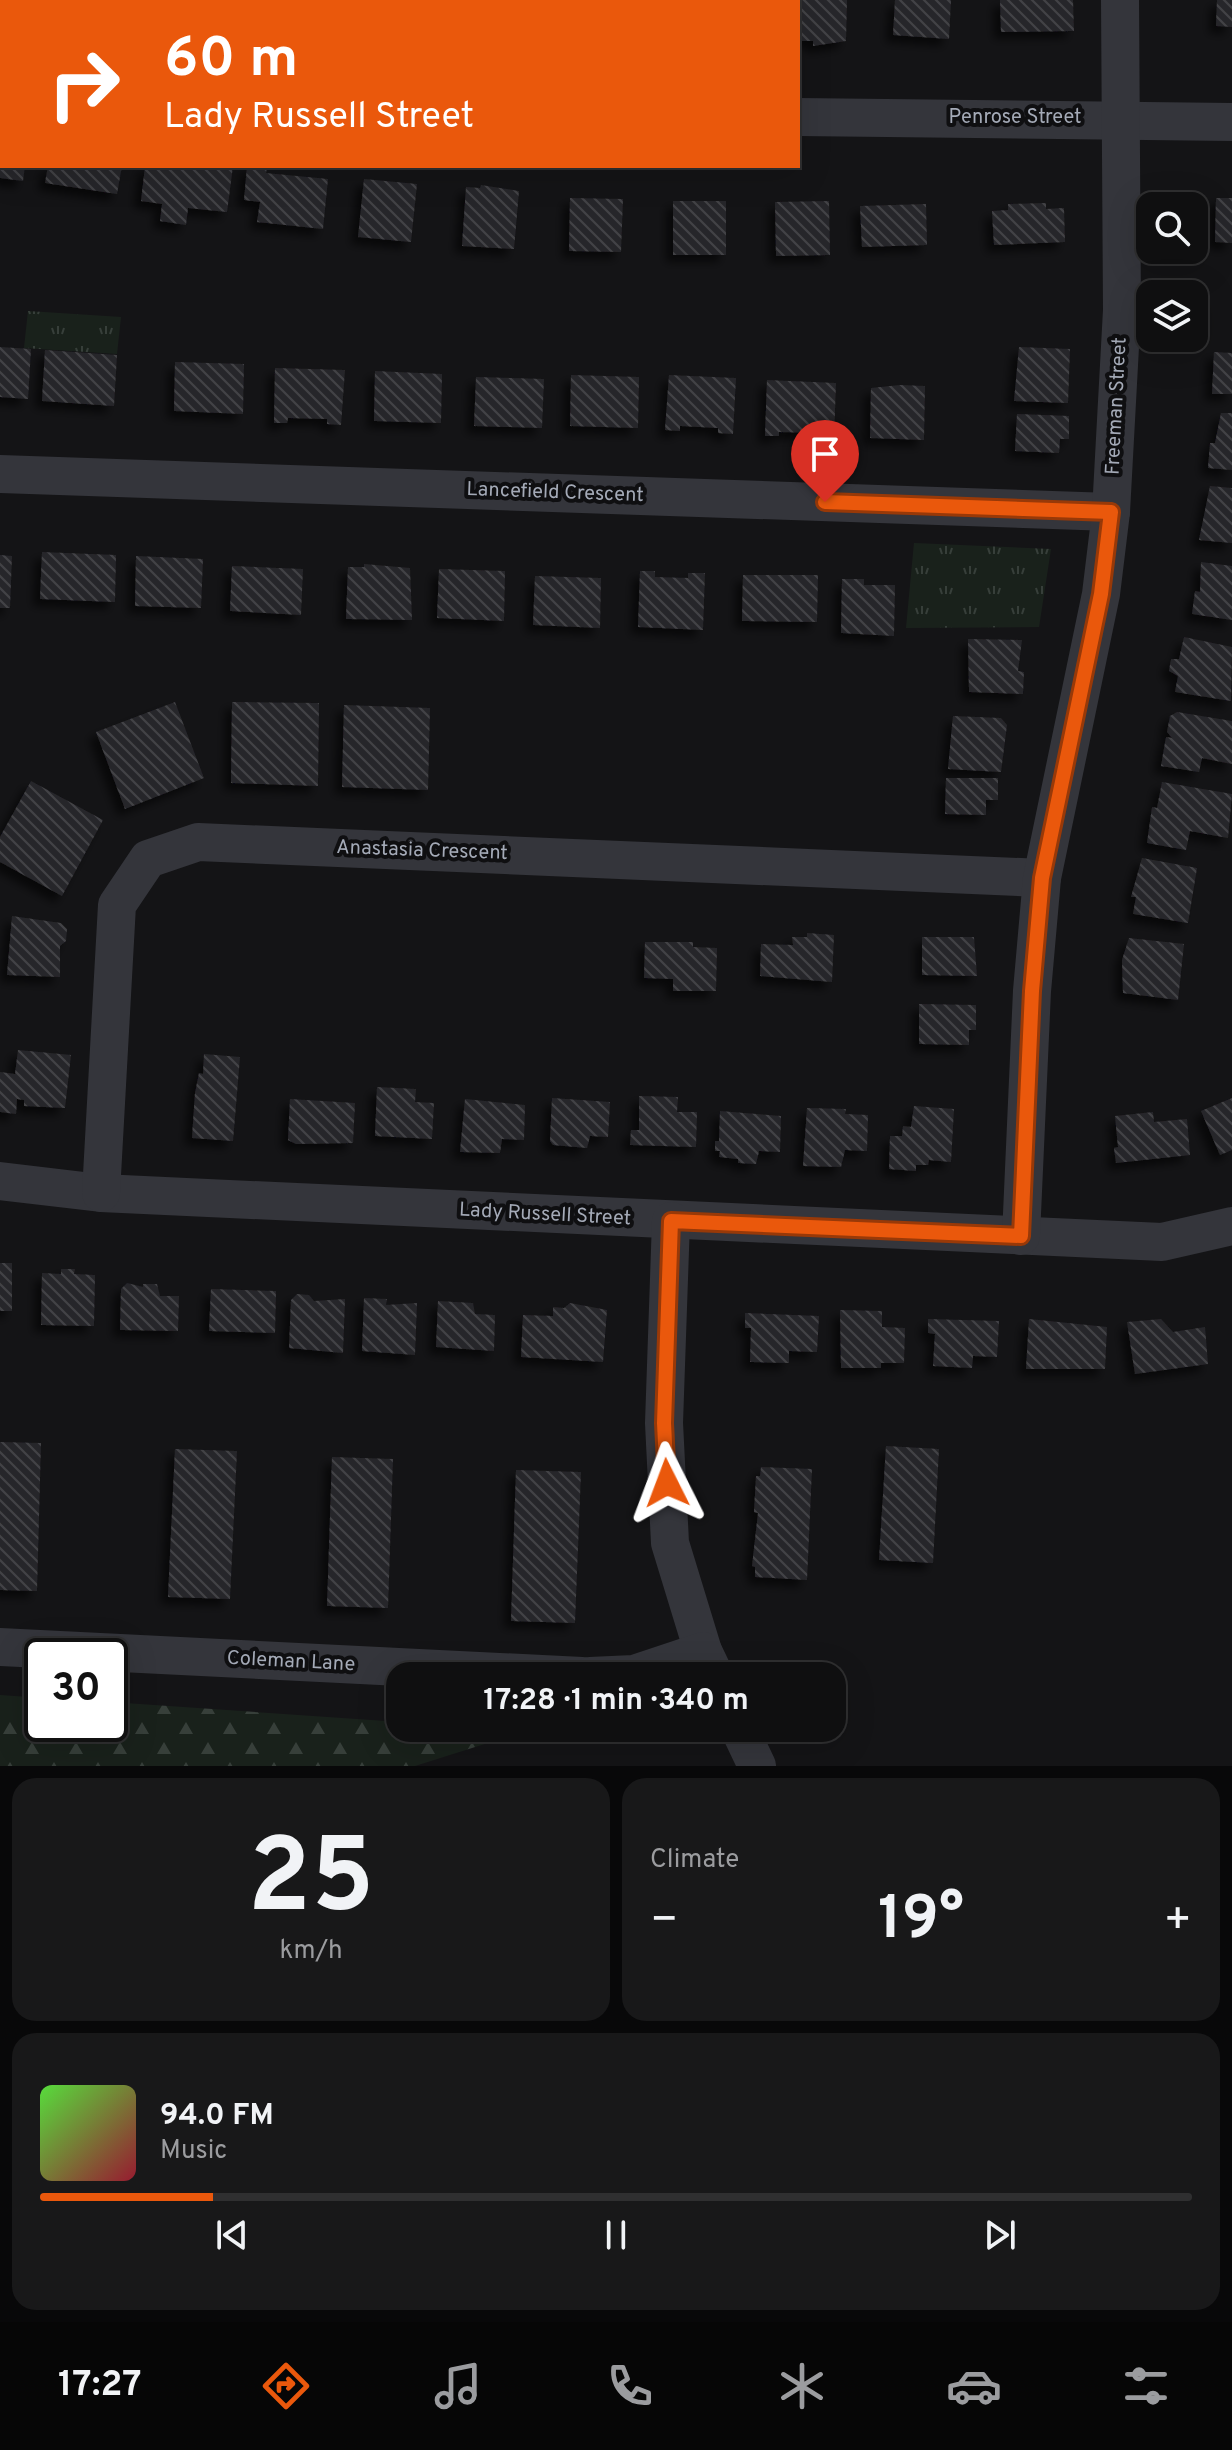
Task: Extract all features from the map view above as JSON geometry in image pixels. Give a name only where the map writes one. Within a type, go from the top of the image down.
[{"type":"street","name":"Freeman Street","points":[[1021,1236],[1032,991],[1042,878],[1101,594],[1111,512],[1122,310],[1120,0]]},
{"type":"street","name":"Penrose Street","points":[[800,117],[1232,122]]},
{"type":"street","name":"Lancefield Crescent","points":[[0,474],[1111,512]]},
{"type":"street","name":"Anastasia Crescent","points":[[101,1193],[117,905],[148,859],[185,846],[198,842],[1042,878]]},
{"type":"street","name":"Lady Russell Street","points":[[0,1181],[101,1193],[1162,1242],[1232,1226]]},
{"type":"street","points":[[671,1221],[664,1423],[670,1543],[709,1662]]},
{"type":"street","name":"Coleman Lane","points":[[0,1647],[386,1666]]},
{"type":"street","points":[[746,1742],[757,1766]]},
{"type":"green space","points":[[28,311],[121,317],[117,354],[24,348]]},
{"type":"green space","points":[[914,543],[1051,549],[1039,627],[906,628]]},
{"type":"green space","points":[[0,1695],[24,1697],[24,1742],[128,1742],[128,1703],[386,1721],[386,1742],[491,1742],[415,1766],[0,1766]]},
{"type":"building","points":[[800,0],[847,0],[846,41],[813,46],[813,41],[800,41]]},
{"type":"building","points":[[895,0],[951,0],[949,39],[893,35]]},
{"type":"building","points":[[1000,0],[1073,0],[1074,31],[1001,32]]},
{"type":"building","points":[[1217,0],[1232,0],[1232,27],[1216,26]]},
{"type":"building","points":[[0,168],[25,168],[23,181],[0,178]]},
{"type":"building","points":[[48,168],[122,168],[117,194],[45,183]]},
{"type":"building","points":[[145,168],[233,168],[227,212],[188,208],[186,225],[160,221],[162,204],[141,201]]},
{"type":"building","points":[[247,168],[267,168],[266,173],[328,179],[323,229],[257,222],[260,202],[244,200]]},
{"type":"building","points":[[364,179],[417,184],[411,242],[358,237]]},
{"type":"building","points":[[481,185],[519,191],[514,249],[462,246],[466,187],[480,188]]},
{"type":"building","points":[[570,198],[623,199],[621,252],[569,251]]},
{"type":"building","points":[[1216,198],[1232,198],[1232,243],[1215,242]]},
{"type":"building","points":[[673,201],[726,201],[726,255],[673,255]]},
{"type":"building","points":[[829,201],[830,255],[776,256],[775,202]]},
{"type":"building","points":[[1046,203],[1046,209],[1064,208],[1065,242],[994,245],[992,211],[1008,210],[1008,204]]},
{"type":"building","points":[[926,204],[927,245],[862,247],[860,206]]},
{"type":"building","points":[[0,347],[31,349],[28,399],[0,397]]},
{"type":"building","points":[[1019,347],[1070,349],[1068,403],[1014,401]]},
{"type":"building","points":[[45,350],[117,355],[114,406],[42,401]]},
{"type":"building","points":[[1214,352],[1232,353],[1232,394],[1212,394]]},
{"type":"building","points":[[175,362],[244,364],[243,414],[174,411]]},
{"type":"building","points":[[275,368],[345,370],[341,425],[327,424],[327,419],[288,418],[287,423],[274,423]]},
{"type":"building","points":[[375,371],[442,374],[441,423],[374,421]]},
{"type":"building","points":[[571,375],[639,377],[638,428],[570,426]]},
{"type":"building","points":[[669,375],[736,378],[733,434],[718,433],[718,428],[680,426],[680,431],[665,430]]},
{"type":"building","points":[[476,377],[544,379],[542,428],[474,426]]},
{"type":"building","points":[[767,380],[836,383],[834,438],[820,437],[820,433],[779,432],[779,436],[765,436]]},
{"type":"building","points":[[925,386],[924,440],[870,438],[871,388]]},
{"type":"building","points":[[1221,413],[1232,413],[1232,470],[1208,468],[1210,443],[1215,443]]},
{"type":"building","points":[[1017,414],[1069,416],[1069,439],[1060,439],[1059,453],[1015,451]]},
{"type":"building","points":[[1210,486],[1232,488],[1232,543],[1199,540]]},
{"type":"building","points":[[42,552],[116,555],[115,602],[40,599]]},
{"type":"building","points":[[0,555],[12,556],[10,608],[0,608]]},
{"type":"building","points":[[136,556],[203,559],[201,608],[135,606]]},
{"type":"building","points":[[1201,562],[1232,566],[1232,620],[1192,614],[1195,591],[1200,592]]},
{"type":"building","points":[[364,564],[410,568],[412,620],[346,619],[348,567],[364,567]]},
{"type":"building","points":[[232,566],[303,569],[301,615],[230,611]]},
{"type":"building","points":[[439,569],[505,571],[504,621],[437,618]]},
{"type":"building","points":[[640,571],[655,571],[655,577],[688,578],[688,573],[705,573],[703,630],[638,627]]},
{"type":"building","points":[[743,575],[818,575],[817,622],[742,621]]},
{"type":"building","points":[[535,576],[601,578],[600,628],[533,625]]},
{"type":"building","points":[[842,579],[864,579],[864,585],[895,585],[894,636],[841,633]]},
{"type":"building","points":[[1184,637],[1232,647],[1231,701],[1175,692],[1178,676],[1169,671],[1171,659],[1179,659]]},
{"type":"building","points":[[968,639],[1022,640],[1018,671],[1024,672],[1023,694],[969,692]]},
{"type":"building","points":[[175,702],[204,778],[125,809],[96,732]]},
{"type":"building","points":[[232,702],[319,703],[318,786],[231,783]]},
{"type":"building","points":[[344,705],[430,708],[428,790],[342,787]]},
{"type":"building","points":[[1177,712],[1232,721],[1232,764],[1202,758],[1199,772],[1161,766],[1166,737],[1172,738],[1167,732],[1170,716]]},
{"type":"building","points":[[953,716],[1001,718],[1007,725],[1001,772],[948,769]]},
{"type":"building","points":[[946,778],[998,778],[998,800],[986,800],[986,815],[945,814]]},
{"type":"building","points":[[31,781],[103,820],[62,896],[0,862],[0,837]]},
{"type":"building","points":[[1162,782],[1232,794],[1228,838],[1190,831],[1186,850],[1147,843],[1152,807],[1157,808]]},
{"type":"building","points":[[1142,858],[1197,868],[1188,923],[1133,914],[1136,897],[1131,897]]},
{"type":"building","points":[[12,916],[61,923],[67,929],[66,941],[60,946],[60,977],[7,975]]},
{"type":"building","points":[[807,933],[834,935],[832,982],[760,976],[761,944],[793,945],[792,937],[807,937]]},
{"type":"building","points":[[922,937],[974,937],[977,976],[922,975]]},
{"type":"building","points":[[1129,938],[1184,944],[1178,1000],[1123,993],[1122,960]]},
{"type":"building","points":[[645,942],[693,942],[693,947],[717,948],[716,991],[673,991],[673,979],[644,978]]},
{"type":"building","points":[[919,1004],[976,1005],[976,1030],[969,1030],[969,1045],[919,1044]]},
{"type":"building","points":[[18,1050],[71,1055],[65,1108],[24,1106],[24,1100],[17,1099],[16,1114],[0,1112],[0,1072],[15,1074]]},
{"type":"building","points":[[204,1054],[240,1057],[233,1141],[192,1138],[195,1093],[199,1073],[203,1074]]},
{"type":"building","points":[[377,1087],[416,1089],[415,1102],[434,1103],[432,1139],[375,1136]]},
{"type":"building","points":[[639,1096],[678,1097],[677,1112],[697,1112],[696,1147],[630,1145],[631,1130],[639,1130]]},
{"type":"building","points":[[552,1098],[610,1102],[608,1137],[590,1136],[587,1148],[553,1145],[550,1141]]},
{"type":"building","points":[[1232,1098],[1232,1150],[1220,1155],[1201,1111]]},
{"type":"building","points":[[290,1099],[355,1103],[353,1143],[296,1144],[288,1140]]},
{"type":"building","points":[[465,1099],[525,1105],[524,1140],[502,1139],[500,1153],[460,1152]]},
{"type":"building","points":[[914,1106],[954,1109],[951,1162],[929,1160],[928,1165],[916,1165],[916,1171],[889,1169],[890,1136],[902,1136],[903,1126],[911,1127]]},
{"type":"building","points":[[807,1108],[846,1109],[845,1114],[868,1115],[867,1151],[845,1150],[841,1167],[803,1166]]},
{"type":"building","points":[[720,1111],[781,1116],[780,1152],[759,1151],[756,1164],[719,1157],[720,1151],[715,1151],[715,1141],[719,1141]]},
{"type":"building","points":[[1153,1112],[1154,1122],[1187,1119],[1190,1155],[1116,1163],[1115,1116]]},
{"type":"building","points":[[0,1263],[12,1263],[12,1311],[0,1311]]},
{"type":"building","points":[[61,1269],[75,1269],[74,1274],[95,1275],[94,1326],[41,1325],[42,1273],[61,1274]]},
{"type":"building","points":[[127,1283],[143,1287],[143,1284],[157,1284],[160,1296],[179,1296],[178,1331],[120,1330],[121,1289]]},
{"type":"building","points":[[211,1289],[276,1291],[275,1333],[209,1331]]},
{"type":"building","points":[[297,1294],[309,1295],[314,1301],[345,1299],[343,1353],[289,1348],[291,1300]]},
{"type":"building","points":[[364,1298],[387,1299],[386,1305],[417,1303],[415,1355],[362,1351]]},
{"type":"building","points":[[438,1301],[473,1303],[475,1314],[495,1315],[494,1351],[436,1347]]},
{"type":"building","points":[[570,1303],[607,1310],[603,1362],[521,1357],[523,1315],[553,1316],[553,1307],[564,1308]]},
{"type":"building","points":[[840,1310],[882,1311],[882,1327],[905,1328],[904,1363],[881,1363],[881,1368],[841,1368]]},
{"type":"building","points":[[745,1313],[819,1316],[817,1352],[789,1351],[789,1363],[750,1362],[751,1328],[745,1328]]},
{"type":"building","points":[[928,1319],[999,1321],[997,1357],[973,1356],[972,1368],[933,1366],[935,1334],[928,1333]]},
{"type":"building","points":[[1029,1319],[1107,1327],[1105,1369],[1026,1369]]},
{"type":"building","points":[[1161,1319],[1173,1332],[1205,1327],[1208,1364],[1135,1374],[1127,1322]]},
{"type":"building","points":[[0,1442],[41,1443],[37,1591],[0,1590]]},
{"type":"building","points":[[886,1446],[939,1449],[933,1563],[879,1560]]},
{"type":"building","points":[[175,1449],[237,1451],[230,1599],[168,1597]]},
{"type":"building","points":[[332,1457],[393,1459],[388,1608],[327,1606]]},
{"type":"building","points":[[761,1467],[812,1469],[807,1580],[755,1577],[755,1567],[752,1566],[758,1513],[754,1512],[756,1476],[760,1476]]},
{"type":"building","points":[[516,1470],[581,1472],[575,1623],[511,1621]]},
{"type":"route","points":[[667,1483],[664,1423],[671,1221],[1021,1236],[1032,991],[1042,878],[1101,594],[1111,512],[825,502]]}]
